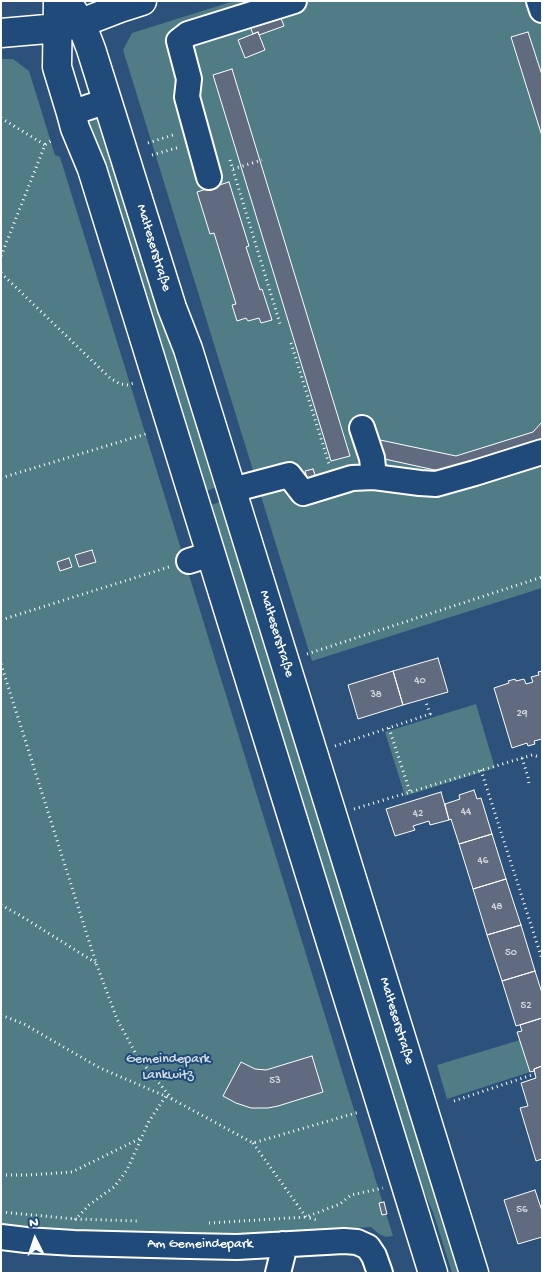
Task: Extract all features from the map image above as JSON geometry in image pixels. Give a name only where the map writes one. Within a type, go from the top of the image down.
[{"type":"main road","name":"Malteserstraße","points":[[58,1],[69,26],[91,49],[172,308],[188,349],[474,1273]]},
{"type":"main road","name":"Malteserstraße","points":[[66,1],[69,26],[57,66],[75,128],[92,169],[195,502],[200,558],[433,1273]]},
{"type":"main road","points":[[1,33],[69,26],[142,1]]},
{"type":"main road","points":[[195,502],[232,490]]},
{"type":"street","points":[[209,177],[187,98],[189,79],[179,41],[188,34],[294,1]]},
{"type":"street","points":[[539,1],[542,10]]},
{"type":"street","points":[[71,113],[107,101]]},
{"type":"street","points":[[362,428],[372,458],[374,477]]},
{"type":"street","points":[[232,490],[289,475],[303,493],[352,478],[374,477],[436,484],[542,452]]},
{"type":"street","name":"Am Gemeindepark","points":[[1,1237],[26,1240],[74,1231],[189,1246],[357,1242],[368,1247],[374,1256],[380,1273]]},
{"type":"street","points":[[278,1273],[283,1253],[283,1244]]},
{"type":"path","points":[[1,118],[45,145]]},
{"type":"path","points":[[148,142],[198,135]]},
{"type":"path","points":[[152,155],[198,135]]},
{"type":"path","points":[[1,256],[45,145],[52,140]]},
{"type":"path","points":[[230,160],[280,327]]},
{"type":"path","points":[[233,169],[262,160]]},
{"type":"path","points":[[1,273],[110,378],[120,384],[128,385],[135,383]]},
{"type":"path","points":[[292,343],[328,464]]},
{"type":"path","points":[[1,478],[149,433]]},
{"type":"path","points":[[1,620],[200,558]]},
{"type":"path","points":[[306,654],[542,577]]},
{"type":"path","points":[[1,664],[96,963],[117,1019],[137,1056],[172,1099]]},
{"type":"path","points":[[334,746],[430,714],[426,702]]},
{"type":"path","points":[[390,728],[410,792]]},
{"type":"path","points":[[354,810],[532,755],[540,757]]},
{"type":"path","points":[[522,758],[528,777],[528,784]]},
{"type":"path","points":[[480,770],[542,958]]},
{"type":"path","points":[[1,905],[96,963]]},
{"type":"path","points":[[1,1015],[24,1024],[100,1068],[172,1099],[253,1143],[306,1217],[321,1221]]},
{"type":"path","points":[[454,1101],[535,1074]]},
{"type":"path","points":[[74,1231],[89,1205],[114,1187],[127,1170],[149,1121],[166,1096]]},
{"type":"path","points":[[253,1143],[360,1111]]},
{"type":"path","points":[[1,1175],[29,1176],[72,1172],[142,1138]]},
{"type":"path","points":[[208,1223],[306,1217],[340,1204],[351,1195],[383,1188]]},
{"type":"path","points":[[1,1212],[74,1231],[145,1222]]},
{"type":"green space","points":[[234,1],[542,1],[542,588],[312,661],[123,50],[132,33]]},
{"type":"green space","name":"Gemeindepark Lankwitz","points":[[1,59],[13,59],[29,71],[55,155],[60,157],[393,1236],[386,1237],[371,1227],[282,1233],[204,1235],[104,1234],[1,1225]]},
{"type":"green space","points":[[94,118],[99,123],[159,317],[175,348],[217,487],[206,491],[99,158],[90,124],[90,120]]},
{"type":"green space","points":[[222,502],[463,1273],[452,1273],[433,1212],[409,1158],[209,508],[211,505]]},
{"type":"green space","points":[[476,704],[495,768],[405,796],[385,732]]},
{"type":"green space","points":[[520,1040],[530,1072],[447,1099],[437,1065]]},
{"type":"building","points":[[279,13],[284,26],[259,35],[258,32],[253,34],[249,24]]},
{"type":"building","points":[[258,32],[265,50],[245,58],[238,40]]},
{"type":"building","points":[[528,32],[542,75],[542,136],[511,37]]},
{"type":"building","points":[[232,69],[350,456],[331,461],[213,75]]},
{"type":"building","points":[[229,182],[249,246],[246,247],[272,320],[261,323],[259,318],[248,321],[246,318],[237,321],[232,305],[236,304],[214,233],[210,234],[197,192]]},
{"type":"building","points":[[542,422],[542,442],[444,472],[380,458],[378,446],[380,440],[456,456],[533,432]]},
{"type":"building","points":[[313,469],[316,478],[308,481],[305,471]]},
{"type":"building","points":[[92,550],[96,562],[79,567],[75,555]]},
{"type":"building","points":[[69,558],[72,567],[60,571],[57,562]]},
{"type":"building","points":[[438,658],[448,692],[403,705],[393,671]]},
{"type":"building","points":[[393,671],[403,705],[358,719],[348,685]]},
{"type":"building","points":[[542,671],[542,739],[534,741],[535,744],[528,746],[527,743],[512,748],[494,688],[515,679],[516,681],[524,679],[526,684],[533,682],[531,677],[539,675],[538,672]]},
{"type":"building","points":[[474,790],[477,799],[481,798],[492,834],[459,844],[451,819],[449,820],[445,804],[460,799],[459,795]]},
{"type":"building","points":[[441,792],[449,820],[430,825],[429,821],[413,826],[415,830],[395,836],[386,809]]},
{"type":"building","points":[[492,834],[506,879],[473,889],[459,844]]},
{"type":"building","points":[[506,879],[521,925],[487,935],[473,889]]},
{"type":"building","points":[[521,925],[535,971],[502,981],[487,935]]},
{"type":"building","points":[[535,971],[542,993],[542,1018],[516,1026],[502,981]]},
{"type":"building","points":[[542,1018],[542,1066],[530,1072],[517,1032],[522,1031],[520,1025]]},
{"type":"building","points":[[312,1056],[323,1092],[268,1108],[251,1108],[223,1096],[241,1062],[255,1069],[266,1070]]},
{"type":"building","points":[[542,1066],[542,1159],[536,1161],[520,1108],[528,1106],[521,1083],[536,1078],[534,1069]]},
{"type":"building","points":[[535,1190],[542,1211],[542,1237],[518,1244],[504,1200]]},
{"type":"building","points":[[384,1202],[387,1214],[382,1215],[379,1203]]}]
